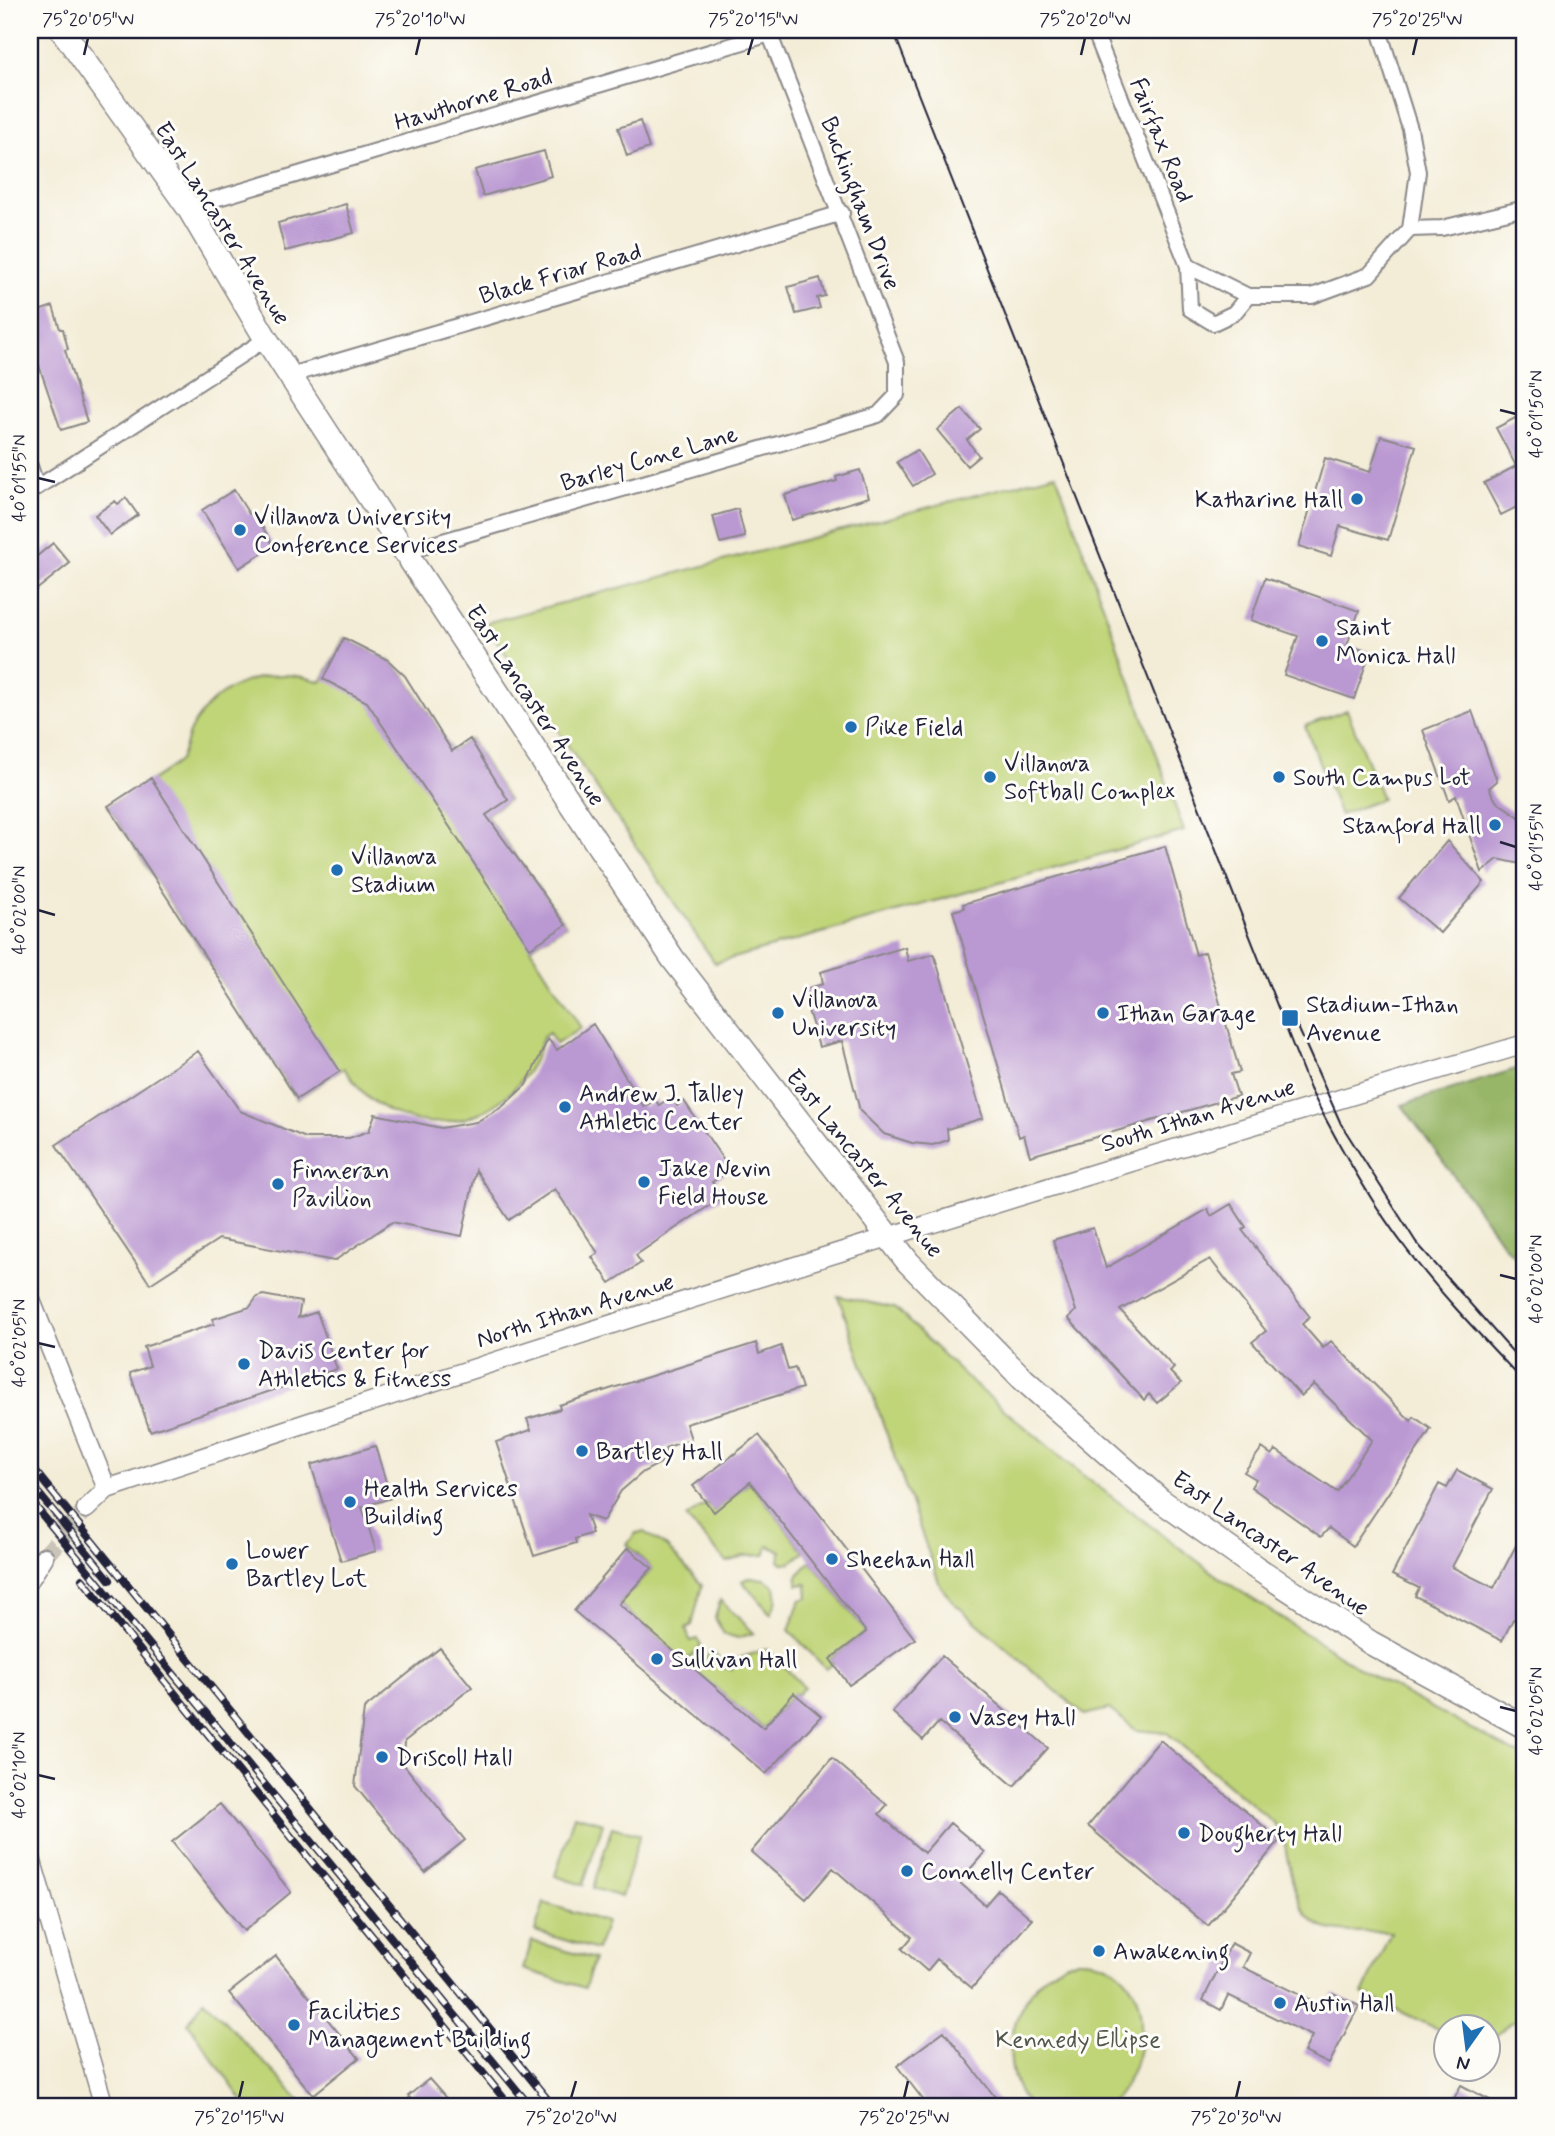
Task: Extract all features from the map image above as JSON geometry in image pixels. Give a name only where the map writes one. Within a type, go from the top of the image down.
[{"type":"highway","name":"East Lancaster Avenue","points":[[62,30],[188,207],[266,339],[673,958],[886,1238],[1024,1380],[1160,1500],[1350,1630],[1416,1670],[1525,1727]]},
{"type":"street","name":"Fairfax Road","points":[[1094,30],[1188,266],[1190,309],[1213,323],[1234,313],[1248,296]]},
{"type":"street","points":[[1188,266],[1248,296],[1312,296],[1368,275],[1410,229],[1418,172],[1410,128],[1379,30]]},
{"type":"street","name":"Hawthorne Road","points":[[188,207],[769,32]]},
{"type":"street","name":"Buckingham Drive","points":[[769,32],[842,213],[897,362],[897,395]]},
{"type":"street","points":[[1410,229],[1442,228],[1525,208]]},
{"type":"street","name":"Black Friar Road","points":[[291,376],[842,213]]},
{"type":"street","points":[[30,466],[33,489],[266,339]]},
{"type":"street","name":"Barley Cone Lane","points":[[408,556],[878,415],[897,395]]},
{"type":"street","name":"South Ithan Avenue","points":[[886,1238],[1168,1149],[1525,1044]]},
{"type":"street","name":"North Ithan Avenue","points":[[86,1509],[107,1489],[394,1393],[886,1238]]},
{"type":"street","points":[[30,1298],[107,1489]]},
{"type":"street","points":[[30,1579],[44,1558]]},
{"type":"street","points":[[30,1856],[104,2106]]},
{"type":"green space","name":"Pike Field","points":[[1056,474],[1184,831],[715,963],[485,623]]},
{"type":"green space","name":"Villanova Stadium","points":[[344,638],[388,660],[405,676],[452,751],[470,739],[508,800],[486,815],[566,925],[530,948],[581,1028],[556,1044],[549,1033],[543,1037],[533,1062],[518,1084],[499,1101],[477,1114],[453,1121],[428,1122],[402,1117],[372,1100],[344,1068],[297,1099],[108,806],[158,776],[180,759],[191,729],[215,699],[247,681],[265,677],[284,675],[321,682]]},
{"type":"green space","points":[[1347,710],[1382,799],[1340,815],[1305,726]]},
{"type":"green space","points":[[1525,1066],[1525,1265],[1506,1248],[1402,1105]]},
{"type":"green space","points":[[838,1296],[895,1308],[969,1380],[1080,1473],[1220,1578],[1367,1673],[1525,1758],[1525,2016],[1502,2030],[1502,2014],[1432,2014],[1432,2026],[1363,1994],[1391,1932],[1341,1931],[1315,1923],[1300,1903],[1284,1838],[1280,1840],[1275,1824],[1167,1733],[1136,1730],[1109,1709],[1084,1715],[954,1603],[940,1585]]},
{"type":"green space","points":[[750,1482],[804,1552],[790,1563],[782,1564],[779,1561],[781,1551],[768,1546],[765,1555],[744,1556],[727,1562],[686,1518],[707,1503],[714,1511]]},
{"type":"green space","points":[[644,1532],[667,1547],[702,1585],[692,1625],[686,1628],[690,1641],[698,1639],[701,1646],[686,1662],[619,1604],[652,1569],[627,1544],[636,1533]]},
{"type":"green space","points":[[811,1561],[866,1632],[830,1659],[833,1664],[826,1669],[789,1630],[800,1600],[808,1598],[807,1584],[797,1585],[797,1576]]},
{"type":"green space","points":[[748,1578],[765,1579],[775,1587],[777,1599],[771,1614],[742,1581]]},
{"type":"green space","points":[[720,1600],[754,1633],[738,1638],[724,1634],[715,1618]]},
{"type":"green space","points":[[767,1649],[804,1687],[797,1695],[794,1693],[763,1728],[696,1671],[711,1652],[719,1658],[717,1666],[732,1669],[734,1660]]},
{"type":"green space","points":[[574,1815],[603,1823],[583,1885],[555,1876]]},
{"type":"green space","points":[[612,1827],[640,1835],[621,1897],[593,1888]]},
{"type":"green space","points":[[544,1903],[606,1922],[597,1950],[535,1931]]},
{"type":"green space","points":[[532,1941],[594,1959],[585,1988],[523,1969]]},
{"type":"green space","name":"Kennedy Ellipse","points":[[1077,1960],[1104,1964],[1123,1976],[1135,1994],[1141,2016],[1135,2065],[1124,2087],[1109,2106],[1030,2106],[1018,2088],[1011,2066],[1011,2044],[1016,2021],[1039,1982],[1057,1968]]},
{"type":"green space","points":[[204,2000],[300,2100],[295,2106],[246,2106],[188,2023]]},
{"type":"building","points":[[640,121],[649,148],[627,156],[618,128]]},
{"type":"building","points":[[544,151],[551,176],[483,196],[475,170]]},
{"type":"building","points":[[346,204],[354,233],[285,251],[278,223]]},
{"type":"building","points":[[820,278],[825,296],[817,298],[820,308],[796,314],[788,287]]},
{"type":"building","points":[[53,306],[60,329],[63,329],[68,349],[65,350],[87,422],[61,430],[30,339],[30,326],[36,324],[33,313]]},
{"type":"building","points":[[962,409],[980,429],[967,440],[979,456],[967,466],[937,430]]},
{"type":"building","points":[[1525,413],[1525,503],[1501,515],[1484,483],[1516,466],[1496,428]]},
{"type":"building","name":"Katharine Hall","points":[[1381,436],[1416,446],[1388,540],[1340,526],[1331,556],[1299,546],[1325,458],[1370,472]]},
{"type":"building","points":[[917,450],[932,474],[913,486],[897,462]]},
{"type":"building","points":[[860,470],[869,497],[792,520],[785,495],[837,481],[836,477]]},
{"type":"building","name":"Villanova University Conference Services","points":[[234,490],[249,514],[254,513],[274,546],[239,568],[202,510]]},
{"type":"building","points":[[126,498],[138,515],[110,535],[95,515],[115,501],[118,504]]},
{"type":"building","points":[[738,509],[745,537],[720,543],[713,516]]},
{"type":"building","points":[[53,543],[70,563],[30,595],[30,562]]},
{"type":"building","name":"Saint Monica Hall","points":[[1265,578],[1359,611],[1347,645],[1370,652],[1354,699],[1284,675],[1298,636],[1251,620]]},
{"type":"building","points":[[344,638],[388,660],[405,676],[452,751],[470,739],[508,800],[486,815],[566,925],[530,948],[367,702],[323,679]]},
{"type":"building","name":"Stanford Hall","points":[[1472,711],[1497,781],[1489,788],[1496,801],[1525,821],[1525,865],[1498,859],[1482,872],[1456,796],[1449,800],[1423,730]]},
{"type":"building","points":[[151,778],[340,1071],[297,1099],[108,806]]},
{"type":"building","points":[[1447,841],[1484,882],[1440,933],[1399,898]]},
{"type":"building","name":"Ithan Garage","points":[[1165,846],[1196,955],[1205,952],[1240,1072],[1231,1074],[1238,1096],[1030,1156],[1024,1135],[1019,1137],[953,911],[964,908],[963,904]]},
{"type":"building","points":[[905,947],[908,961],[934,954],[983,1118],[947,1129],[948,1140],[933,1145],[912,1143],[884,1134],[860,1111],[842,1041],[819,1047],[802,990],[823,984],[821,972]]},
{"type":"building","name":"Finneran Pavilion","points":[[593,1024],[644,1107],[655,1100],[659,1105],[672,1097],[677,1106],[684,1101],[730,1170],[712,1182],[722,1197],[636,1255],[641,1263],[610,1283],[592,1257],[598,1253],[555,1189],[509,1220],[476,1170],[462,1236],[392,1222],[334,1261],[219,1239],[150,1284],[56,1145],[198,1051],[240,1111],[306,1138],[349,1138],[369,1131],[375,1114],[441,1128],[476,1122],[502,1107],[526,1085],[548,1039],[557,1050]]},
{"type":"building","points":[[1231,1204],[1246,1227],[1242,1230],[1310,1317],[1302,1324],[1323,1348],[1331,1341],[1411,1421],[1414,1417],[1431,1429],[1353,1546],[1329,1528],[1321,1537],[1251,1487],[1256,1479],[1244,1472],[1262,1448],[1272,1455],[1276,1450],[1337,1492],[1372,1440],[1314,1384],[1301,1396],[1252,1342],[1266,1331],[1210,1259],[1120,1310],[1174,1368],[1170,1372],[1181,1383],[1157,1403],[1149,1394],[1144,1400],[1068,1318],[1076,1311],[1053,1240],[1093,1228],[1106,1268],[1208,1209],[1211,1216]]},
{"type":"building","name":"Davis Center for Athletics & Fitness","points":[[263,1295],[301,1302],[298,1318],[317,1312],[337,1369],[150,1431],[130,1373],[150,1366],[144,1347],[214,1324],[213,1319],[250,1307],[257,1297]]},
{"type":"building","name":"Bartley Hall","points":[[756,1343],[759,1354],[781,1346],[788,1370],[795,1368],[802,1388],[686,1424],[691,1439],[665,1448],[668,1459],[643,1472],[621,1491],[603,1521],[586,1515],[592,1533],[575,1539],[576,1543],[534,1556],[496,1442],[531,1430],[527,1419],[560,1409],[559,1405]]},
{"type":"building","name":"Sheehan Hall","points":[[759,1435],[915,1639],[849,1685],[830,1659],[866,1632],[750,1482],[714,1512],[693,1486]]},
{"type":"building","name":"Health Services Building","points":[[375,1446],[391,1498],[362,1507],[376,1551],[341,1561],[311,1465]]},
{"type":"building","points":[[1457,1470],[1493,1489],[1452,1567],[1494,1588],[1525,1528],[1525,1625],[1513,1619],[1502,1641],[1415,1596],[1419,1588],[1392,1575],[1439,1484],[1447,1488]]},
{"type":"building","name":"Sullivan Hall","points":[[628,1548],[652,1568],[619,1604],[763,1728],[794,1693],[821,1716],[766,1774],[574,1611]]},
{"type":"building","name":"Driscoll Hall","points":[[440,1648],[472,1687],[405,1741],[404,1765],[465,1840],[425,1872],[355,1786],[364,1709]]},
{"type":"building","name":"Vasey Hall","points":[[942,1656],[1048,1748],[1014,1786],[939,1722],[923,1740],[892,1712]]},
{"type":"building","name":"Dougherty Hall","points":[[1160,1740],[1280,1840],[1208,1926],[1088,1826]]},
{"type":"building","name":"Connelly Center","points":[[832,1758],[887,1805],[879,1814],[924,1853],[950,1823],[985,1852],[959,1882],[985,1905],[998,1890],[1032,1919],[972,1988],[937,1959],[927,1971],[902,1949],[912,1937],[833,1868],[806,1899],[751,1852]]},
{"type":"building","points":[[220,1804],[291,1892],[244,1931],[172,1842]]},
{"type":"building","name":"Austin Hall","points":[[1231,1943],[1250,1953],[1243,1967],[1326,2008],[1333,1993],[1359,2006],[1329,2064],[1304,2052],[1312,2036],[1228,1995],[1221,2010],[1203,2000]]},
{"type":"building","name":"Facilities Management Building","points":[[276,1956],[359,2058],[313,2095],[229,1993]]},
{"type":"building","points":[[944,2031],[1002,2106],[928,2106],[897,2066]]},
{"type":"building","points":[[429,2079],[453,2106],[417,2106],[408,2096]]},
{"type":"building","points":[[1461,2085],[1501,2106],[1450,2106]]},
{"type":"tunnel","points":[[44,1557],[86,1509]]},
{"type":"tram line","points":[[893,30],[1310,1089],[1355,1172],[1393,1232],[1450,1301],[1525,1383]]},
{"type":"tram line","points":[[1293,1016],[1341,1124],[1416,1242],[1525,1366]]},
{"type":"railway","points":[[30,1465],[553,2106]]},
{"type":"railway","points":[[30,1483],[110,1580]]},
{"type":"railway","points":[[30,1500],[530,2106]]},
{"type":"railway","points":[[82,1579],[510,2106]]},
{"type":"place","name":"Katharine Hall","points":[[1357,499]]},
{"type":"place","name":"Villanova University Conference Services","points":[[240,530]]},
{"type":"place","name":"Saint Monica Hall","points":[[1322,641]]},
{"type":"place","name":"Pike Field","points":[[851,727]]},
{"type":"place","name":"Villanova Softball Complex","points":[[990,777]]},
{"type":"place","name":"South Campus Lot","points":[[1279,777]]},
{"type":"place","name":"Stanford Hall","points":[[1495,825]]},
{"type":"place","name":"Villanova Stadium","points":[[337,870]]},
{"type":"place","name":"Villanova University","points":[[778,1013]]},
{"type":"place","name":"Ithan Garage","points":[[1103,1013]]},
{"type":"place","name":"Stadium-Ithan Avenue","points":[[1290,1018]]},
{"type":"place","name":"Andrew J. Talley Athletic Center","points":[[565,1107]]},
{"type":"place","name":"Jake Nevin Field House","points":[[644,1182]]},
{"type":"place","name":"Finneran Pavilion","points":[[278,1184]]},
{"type":"place","name":"Davis Center for Athletics & Fitness","points":[[244,1364]]},
{"type":"place","name":"Bartley Hall","points":[[582,1451]]},
{"type":"place","name":"Health Services Building","points":[[350,1502]]},
{"type":"place","name":"Sheehan Hall","points":[[832,1559]]},
{"type":"place","name":"Lower Bartley Lot","points":[[232,1564]]},
{"type":"place","name":"Sullivan Hall","points":[[657,1659]]},
{"type":"place","name":"Vasey Hall","points":[[955,1717]]},
{"type":"place","name":"Driscoll Hall","points":[[382,1757]]},
{"type":"place","name":"Dougherty Hall","points":[[1184,1833]]},
{"type":"place","name":"Connelly Center","points":[[907,1871]]},
{"type":"place","name":"Awakening","points":[[1099,1951]]},
{"type":"place","name":"Austin Hall","points":[[1280,2003]]},
{"type":"place","name":"Facilities Management Building","points":[[294,2025]]}]
